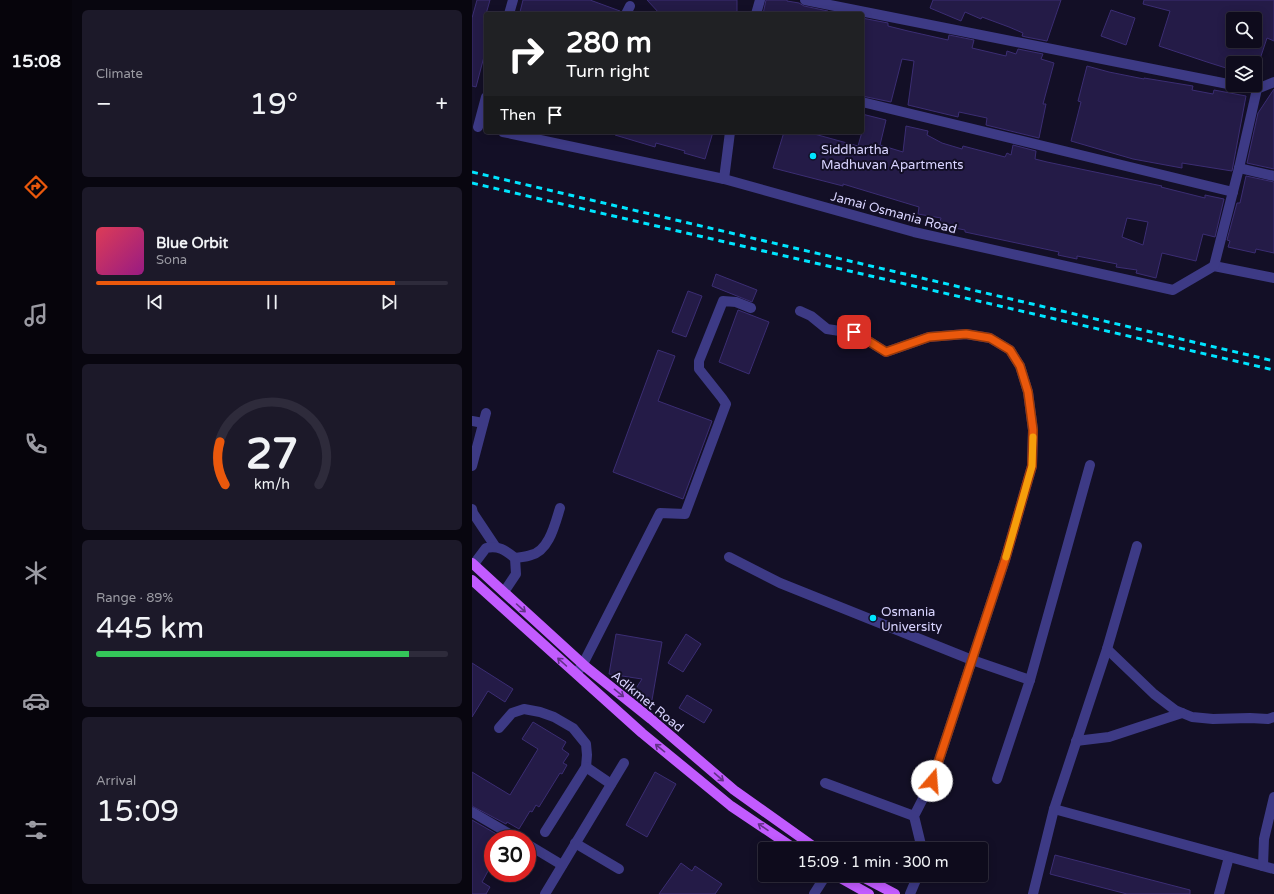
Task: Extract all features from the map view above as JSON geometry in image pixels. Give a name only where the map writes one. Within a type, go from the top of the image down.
[{"type":"main road","name":"Adikmet Road","points":[[473,564],[583,664],[651,719],[734,790],[807,842]]},
{"type":"main road","name":"Adikmet Road","points":[[472,580],[642,733],[731,806],[785,842]]},
{"type":"main road","points":[[848,882],[869,894]]},
{"type":"main road","points":[[872,882],[895,894]]},
{"type":"street","points":[[510,12],[513,0]]},
{"type":"street","points":[[757,12],[760,0]]},
{"type":"street","points":[[805,0],[1226,83]]},
{"type":"street","points":[[1262,87],[1274,82]]},
{"type":"street","points":[[1256,92],[1240,168],[1214,266],[1274,278]]},
{"type":"street","points":[[864,102],[1233,192]]},
{"type":"street","points":[[479,127],[484,106]]},
{"type":"street","name":"Jamai Osmania Road","points":[[513,134],[724,179],[914,232],[1173,290],[1214,266]]},
{"type":"street","points":[[724,179],[730,134]]},
{"type":"street","points":[[1240,168],[1274,176]]},
{"type":"street","points":[[575,674],[583,664],[660,513],[685,514],[726,404],[699,369],[699,361],[723,301],[736,302],[751,308]]},
{"type":"street","points":[[800,311],[811,316],[827,329],[840,331],[847,330],[854,332],[886,352],[929,337],[966,334],[990,338],[1010,350],[1020,366],[1028,392],[1033,430],[1032,466],[1005,560],[932,781],[914,816],[920,842]]},
{"type":"street","points":[[472,466],[486,413]]},
{"type":"street","points":[[472,421],[483,423]]},
{"type":"street","points":[[997,779],[1030,680],[1090,465]]},
{"type":"street","points":[[515,558],[532,555],[543,547],[552,532],[560,508]]},
{"type":"street","points":[[472,509],[495,546]]},
{"type":"street","points":[[473,564],[486,548],[495,546],[506,550],[515,558],[516,574],[504,592]]},
{"type":"street","points":[[1033,894],[1054,809],[1107,649],[1137,546]]},
{"type":"street","points":[[729,557],[780,583],[972,660],[1030,680]]},
{"type":"street","points":[[1107,649],[1154,694],[1174,710],[1192,717],[1213,720],[1250,718],[1268,719],[1274,717]]},
{"type":"street","points":[[499,728],[512,713],[524,709],[540,712],[554,717],[573,728],[586,744],[586,767],[544,832]]},
{"type":"street","points":[[1076,741],[1109,737],[1182,713]]},
{"type":"street","points":[[545,894],[624,763]]},
{"type":"street","points":[[586,767],[611,784]]},
{"type":"street","points":[[825,782],[914,816]]},
{"type":"street","points":[[1263,866],[1264,839],[1274,797]]},
{"type":"street","points":[[1054,809],[1274,870]]},
{"type":"street","points":[[472,812],[503,830]]},
{"type":"street","points":[[575,843],[619,869]]},
{"type":"street","points":[[536,849],[562,865]]},
{"type":"street","points":[[1219,894],[1229,857]]},
{"type":"street","points":[[814,894],[822,882]]},
{"type":"street","points":[[910,894],[915,882]]},
{"type":"building","points":[[477,0],[490,0],[487,12],[484,12],[484,57],[476,87],[472,86],[472,18]]},
{"type":"building","points":[[523,0],[590,0],[620,11],[620,12],[520,12]]},
{"type":"building","points":[[647,0],[737,0],[737,12],[658,12]]},
{"type":"building","points":[[766,0],[787,0],[804,6],[828,11],[828,12],[763,12]]},
{"type":"building","points":[[933,0],[1061,0],[1047,41],[1022,36],[1023,33],[1009,27],[982,17],[981,19],[965,12],[961,21],[930,8]]},
{"type":"building","points":[[1144,0],[1274,0],[1274,41],[1267,38],[1261,56],[1226,56],[1226,68],[1159,46],[1170,11],[1143,4]]},
{"type":"building","points":[[1111,10],[1135,18],[1126,45],[1101,36]]},
{"type":"building","points":[[864,18],[888,23],[888,26],[948,40],[949,35],[974,40],[972,48],[1006,56],[1007,51],[1016,54],[1018,49],[1043,54],[1041,59],[1054,63],[1043,104],[1046,104],[1039,138],[986,125],[987,118],[959,112],[958,117],[908,105],[914,61],[902,59],[891,102],[864,96]]},
{"type":"building","points":[[1087,66],[1144,79],[1193,86],[1192,90],[1213,94],[1214,90],[1246,96],[1232,171],[1182,163],[1182,168],[1133,159],[1071,141],[1081,102],[1078,101]]},
{"type":"building","points":[[1274,89],[1274,169],[1247,163],[1258,113]]},
{"type":"building","points":[[864,114],[886,120],[880,145],[903,152],[906,126],[928,131],[927,135],[942,143],[962,149],[963,146],[1005,157],[1007,153],[1011,155],[1013,145],[1036,151],[1035,159],[1162,186],[1161,187],[1205,198],[1205,195],[1224,199],[1215,237],[1203,234],[1196,261],[1162,253],[1156,278],[1136,273],[1137,270],[1116,267],[1117,264],[1077,256],[1077,259],[1058,255],[1059,252],[939,225],[941,218],[918,214],[919,207],[843,184],[843,186],[773,168],[783,134],[814,134],[858,146],[861,134],[864,134]],"holes":[[[1127,218],[1148,222],[1143,245],[1122,237]]]},
{"type":"building","points":[[712,134],[705,159],[684,153],[685,151],[656,143],[655,147],[615,135]]},
{"type":"building","points":[[1246,176],[1274,182],[1274,253],[1256,249],[1255,253],[1228,247],[1230,241],[1227,240],[1237,203],[1240,203]]},
{"type":"building","points":[[716,274],[757,290],[752,302],[712,286]]},
{"type":"building","points":[[688,291],[702,296],[686,337],[672,332]]},
{"type":"building","points":[[738,310],[769,322],[749,374],[719,362]]},
{"type":"building","points":[[658,350],[675,356],[658,401],[712,421],[683,499],[613,472]]},
{"type":"building","points":[[616,634],[662,642],[652,700],[635,690],[642,679],[609,674]]},
{"type":"building","points":[[686,634],[701,644],[683,672],[668,663]]},
{"type":"building","points":[[472,663],[513,689],[505,702],[488,691],[472,717]]},
{"type":"building","points":[[687,695],[712,710],[704,723],[679,708]]},
{"type":"building","points":[[533,722],[566,742],[562,749],[569,754],[563,763],[567,765],[562,774],[560,773],[539,807],[536,805],[532,812],[530,811],[519,829],[507,822],[506,824],[472,806],[472,772],[510,795],[538,749],[522,739]]},
{"type":"building","points":[[655,772],[676,784],[647,837],[626,825]]},
{"type":"building","points":[[472,820],[490,830],[484,830],[484,878],[482,882],[490,887],[486,894],[472,894]]},
{"type":"building","points":[[1055,855],[1190,890],[1190,894],[1127,894],[1050,874]]},
{"type":"building","points":[[681,863],[692,871],[695,866],[722,884],[715,894],[659,894]]},
{"type":"railway","points":[[472,172],[1274,361]]},
{"type":"railway","points":[[472,183],[1274,370]]},
{"type":"slow traffic","points":[[1006,557],[1032,466],[1033,437]]},
{"type":"place","name":"Siddhartha Madhuvan Apartments","points":[[813,156]]},
{"type":"place","name":"Osmania University","points":[[873,618]]},
{"type":"route","points":[[854,332],[886,352],[929,337],[966,334],[990,338],[1010,350],[1020,366],[1028,392],[1033,430],[1032,466],[1005,560],[932,781]]}]
